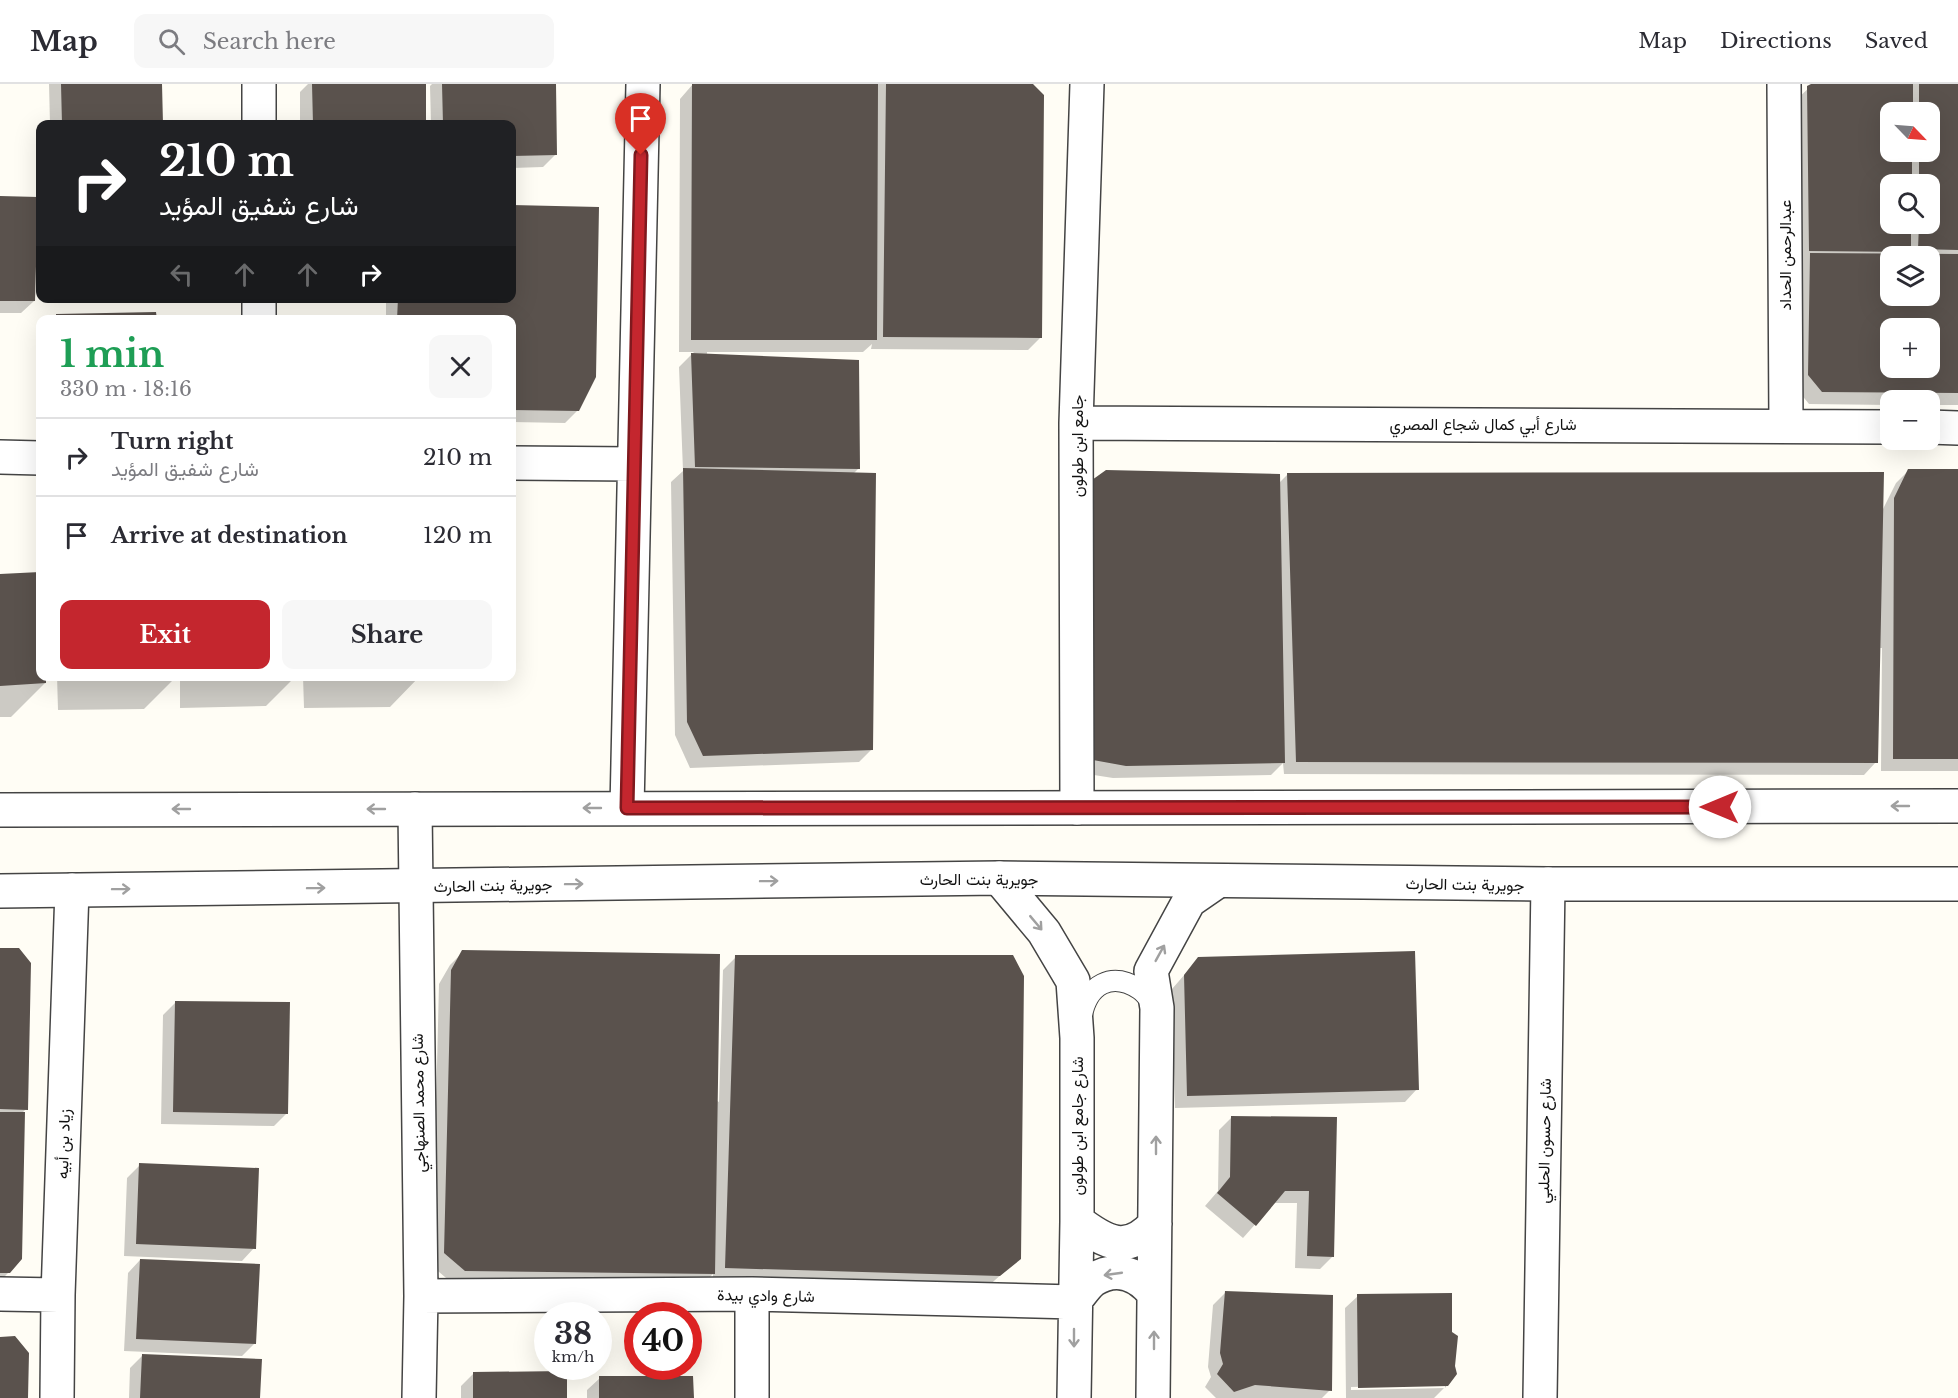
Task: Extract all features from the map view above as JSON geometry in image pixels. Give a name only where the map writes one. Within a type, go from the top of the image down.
[{"type":"street","points":[[259,84],[259,120]]},
{"type":"street","points":[[627,808],[643,84]]},
{"type":"street","name":"جامع ابن طولون","points":[[1077,808],[1076,423],[1087,84]]},
{"type":"street","name":"عبدالرحمن الحداد","points":[[1784,84],[1786,425]]},
{"type":"street","name":"شارع أبي كمال شجاع المصري","points":[[1076,423],[1880,427]]},
{"type":"street","points":[[1940,427],[1958,428]]},
{"type":"street","points":[[0,457],[36,458]]},
{"type":"street","points":[[516,463],[634,464]]},
{"type":"street","points":[[0,810],[1958,806]]},
{"type":"street","name":"شارع محمد الصنهاجي","points":[[415,809],[421,1296],[419,1398]]},
{"type":"street","name":"جويرية بنت الحارث","points":[[0,891],[999,878],[1548,884],[1958,884]]},
{"type":"street","name":"شارع جامع ابن طولون","points":[[999,878],[1044,932],[1073,981],[1077,1038],[1074,1398]]},
{"type":"street","points":[[1154,1398],[1157,1008],[1151,970],[1189,901],[1218,881]]},
{"type":"street","name":"شارع حسون الحلبي","points":[[1540,1398],[1548,884]]},
{"type":"street","name":"زياد بن أبيه","points":[[57,1398],[58,1295],[72,890]]},
{"type":"street","points":[[1077,1221],[1103,1239],[1116,1244],[1131,1242],[1139,1238],[1155,1224]]},
{"type":"street","points":[[1074,1302],[1092,1281],[1116,1271],[1131,1274],[1148,1286],[1154,1294]]},
{"type":"street","points":[[0,1294],[58,1295]]},
{"type":"street","points":[[752,1294],[752,1398]]},
{"type":"street","name":"شارع وادي بيدة","points":[[421,1296],[752,1294],[1074,1302]]},
{"type":"lane","points":[[1077,1038],[1084,1001],[1091,991],[1103,983],[1122,980],[1140,990],[1157,1008]]},
{"type":"building","points":[[61,84],[162,84],[163,120],[62,120]]},
{"type":"building","points":[[312,84],[426,84],[426,120],[313,120]]},
{"type":"building","points":[[442,84],[556,84],[557,155],[516,156],[516,120],[443,120]]},
{"type":"building","points":[[692,84],[878,84],[877,340],[691,340]]},
{"type":"building","points":[[886,84],[1033,84],[1044,95],[1042,338],[883,337]]},
{"type":"building","points":[[1811,84],[1913,84],[1913,102],[1880,102],[1880,162],[1912,162],[1912,174],[1880,174],[1880,234],[1911,234],[1911,246],[1880,246],[1880,252],[1809,251],[1807,86]]},
{"type":"building","points":[[1919,84],[1958,84],[1958,250],[1940,250],[1940,246],[1918,246],[1919,234],[1940,234],[1940,174],[1919,174],[1919,162],[1940,162],[1940,102],[1919,102]]},
{"type":"building","points":[[0,196],[36,197],[35,301],[0,301]]},
{"type":"building","points":[[516,205],[599,207],[596,377],[579,411],[516,410],[516,315],[397,315],[398,303],[516,303]]},
{"type":"building","points":[[1810,253],[1880,253],[1880,306],[1940,306],[1940,254],[1958,254],[1958,393],[1940,393],[1940,390],[1822,392],[1808,375]]},
{"type":"building","points":[[156,312],[156,315],[56,315]]},
{"type":"building","points":[[691,353],[859,360],[860,469],[695,467]]},
{"type":"building","points":[[683,468],[876,473],[873,750],[703,756],[687,722]]},
{"type":"building","points":[[1908,469],[1958,469],[1958,759],[1893,759],[1894,498]]},
{"type":"building","points":[[1106,470],[1280,474],[1285,763],[1126,766],[1093,760],[1092,480]]},
{"type":"building","points":[[1884,472],[1878,763],[1296,762],[1287,473]]},
{"type":"building","points":[[36,572],[36,681],[46,681],[46,683],[0,686],[0,574]]},
{"type":"building","points":[[0,948],[19,948],[31,963],[28,1110],[0,1109]]},
{"type":"building","points":[[462,950],[720,954],[715,1274],[465,1271],[444,1253],[451,970]]},
{"type":"building","points":[[1415,951],[1419,1090],[1187,1096],[1184,975],[1198,957]]},
{"type":"building","points":[[735,955],[1013,955],[1024,976],[1021,1259],[1000,1276],[725,1268]]},
{"type":"building","points":[[175,1001],[290,1002],[288,1114],[173,1112]]},
{"type":"building","points":[[0,1112],[25,1112],[22,1259],[10,1273],[0,1273]]},
{"type":"building","points":[[1231,1116],[1337,1117],[1334,1257],[1307,1256],[1309,1191],[1285,1191],[1256,1226],[1217,1193],[1230,1177]]},
{"type":"building","points":[[139,1163],[259,1168],[256,1249],[136,1244]]},
{"type":"building","points":[[140,1259],[260,1264],[256,1344],[136,1339]]},
{"type":"building","points":[[1225,1291],[1333,1295],[1332,1391],[1255,1385],[1234,1392],[1217,1374],[1223,1364],[1220,1353]]},
{"type":"building","points":[[1452,1293],[1452,1332],[1458,1336],[1455,1366],[1457,1374],[1448,1386],[1358,1388],[1357,1294]]},
{"type":"building","points":[[15,1336],[29,1353],[28,1398],[0,1398],[0,1337]]},
{"type":"building","points":[[142,1354],[262,1359],[260,1398],[140,1398]]},
{"type":"building","points":[[534,1371],[534,1380],[567,1380],[567,1398],[473,1398],[473,1372]]},
{"type":"building","points":[[612,1376],[624,1376],[624,1380],[693,1380],[694,1398],[599,1398],[599,1380],[612,1380]]},
{"type":"route","points":[[641,155],[627,808],[1720,807]]}]
